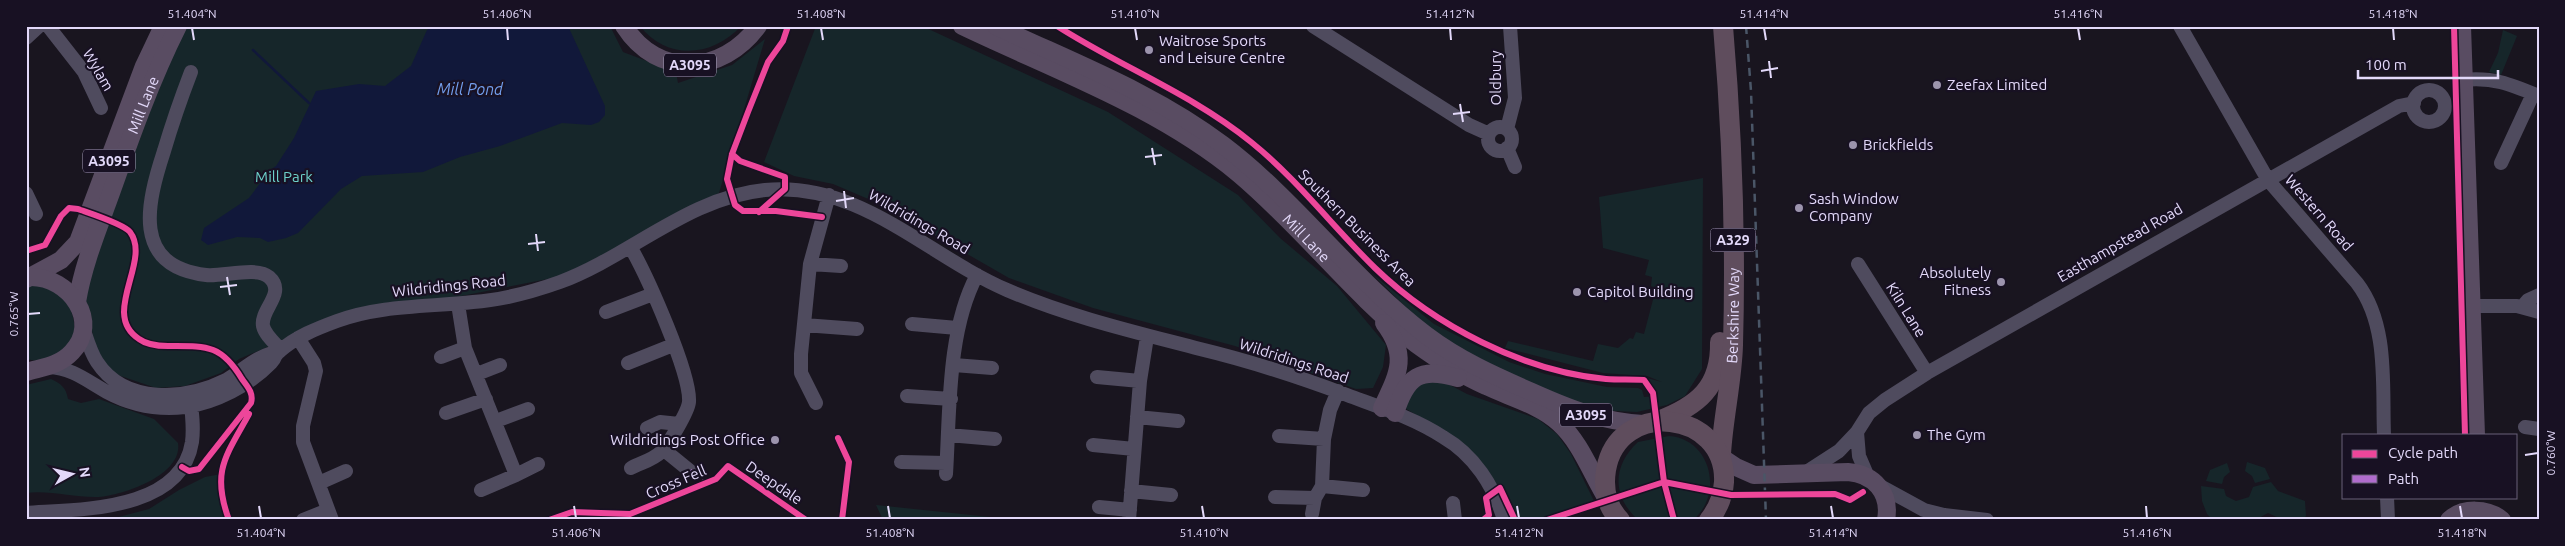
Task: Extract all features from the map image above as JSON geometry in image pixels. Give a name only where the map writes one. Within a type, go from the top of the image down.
[{"type":"highway","name":"Berkshire Way","points":[[1613,512],[1606,473],[1612,451],[1628,433],[1688,408],[1706,392],[1715,377],[1720,347],[1719,201],[1709,26]]},
{"type":"highway","name":"Berkshire Way","points":[[1709,520],[1718,507],[1723,492],[1724,475],[1721,455],[1733,347],[1730,124],[1722,26]]},
{"type":"highway","points":[[1650,423],[1691,428],[1710,441],[1721,455]]},
{"type":"main road","name":"Mill Lane","points":[[28,278],[61,260],[74,248],[81,237],[141,74],[163,26]]},
{"type":"main road","name":"Mill Lane","points":[[77,302],[85,268],[135,127],[155,74],[178,26]]},
{"type":"main road","name":"A3095","points":[[624,26],[635,42],[655,56],[688,65],[716,60],[733,52],[742,46],[758,26]]},
{"type":"main road","name":"A3095","points":[[636,26],[663,48],[688,54],[708,52],[720,47],[736,36],[745,26]]},
{"type":"main road","name":"Mill Lane","points":[[962,26],[1150,115],[1197,143],[1238,174],[1285,216],[1363,296],[1430,353],[1483,385],[1542,412],[1560,424],[1579,449],[1613,512]]},
{"type":"main road","name":"Mill Lane","points":[[996,26],[1141,95],[1197,126],[1270,184],[1410,322],[1463,360],[1576,412],[1611,420],[1650,423]]},
{"type":"main road","points":[[2462,26],[2476,434]]},
{"type":"main road","name":"Mill Lane","points":[[28,278],[44,278],[59,284],[70,292],[77,302],[82,324],[75,348],[64,359],[35,368]]},
{"type":"main road","points":[[1363,296],[1399,348],[1398,372],[1388,410]]},
{"type":"main road","points":[[1388,410],[1407,384],[1420,375],[1444,374],[1483,385]]},
{"type":"main road","points":[[1721,455],[1736,467],[1754,475],[1848,472],[1874,482],[1887,506],[1886,520]]},
{"type":"main road","points":[[2452,518],[2463,498]]},
{"type":"main road","points":[[2488,498],[2499,517]]},
{"type":"main road","points":[[2452,518],[2478,511],[2499,517]]},
{"type":"street","points":[[26,38],[39,26]]},
{"type":"street","name":"Wylam","points":[[48,26],[84,72],[101,108]]},
{"type":"street","points":[[1313,26],[1470,125],[1489,134]]},
{"type":"street","name":"Oldbury","points":[[1507,129],[1515,98],[1510,26]]},
{"type":"street","name":"Western Road","points":[[2180,26],[2268,180],[2357,283],[2369,301],[2379,336],[2384,434]]},
{"type":"street","points":[[191,72],[174,115],[154,180],[148,223],[150,231],[161,256],[171,265],[207,276],[260,273],[271,278],[276,288],[275,294],[264,317],[263,324],[266,333],[280,351]]},
{"type":"street","points":[[2463,80],[2489,78],[2536,95],[2501,163]]},
{"type":"street","name":"Easthampstead Road","points":[[1804,474],[1832,457],[1857,432],[1869,414],[1885,400],[1927,373],[2399,106],[2414,104]]},
{"type":"street","points":[[1497,127],[1507,129],[1512,139],[1507,148],[1500,151],[1492,148],[1488,142],[1489,134],[1497,127]]},
{"type":"street","points":[[1507,148],[1515,167]]},
{"type":"street","name":"Wildridings Road","points":[[82,324],[94,356],[102,369],[114,380],[135,390],[154,394],[191,400],[214,400],[237,388],[271,363],[280,351],[298,338],[339,320],[365,313],[507,298],[537,290],[584,272],[632,248],[710,204],[743,194],[785,189],[829,195],[874,213],[977,275],[1052,308],[1147,337],[1262,366],[1388,410],[1447,439],[1467,455],[1494,492],[1504,520]]},
{"type":"street","points":[[26,194],[36,214]]},
{"type":"street","points":[[816,403],[801,373],[804,325],[810,264],[829,195]]},
{"type":"street","name":"Cross Fell","points":[[630,468],[653,458],[663,449],[689,404],[689,388],[645,273],[632,248]]},
{"type":"street","points":[[810,264],[841,266]]},
{"type":"street","name":"Kiln Lane","points":[[1858,264],[1927,373]]},
{"type":"street","points":[[901,462],[946,469],[957,328],[966,295],[977,275]]},
{"type":"street","points":[[606,312],[653,294]]},
{"type":"street","points":[[2522,307],[2528,300],[2539,295]]},
{"type":"street","points":[[458,304],[465,348],[496,421],[516,475]]},
{"type":"street","points":[[2472,306],[2522,307],[2539,312]]},
{"type":"street","points":[[912,324],[957,328]]},
{"type":"street","points":[[804,325],[857,329]]},
{"type":"street","points":[[1099,507],[1129,515],[1140,381],[1147,337]]},
{"type":"street","points":[[298,338],[314,363],[316,371],[303,426],[303,442],[330,515],[303,520]]},
{"type":"street","points":[[628,362],[673,345]]},
{"type":"street","points":[[440,357],[465,348]]},
{"type":"street","points":[[477,374],[500,365]]},
{"type":"street","points":[[954,365],[992,368]]},
{"type":"street","name":"Wildridings Road","points":[[35,368],[70,370],[109,394],[135,403],[158,407],[191,400]]},
{"type":"street","points":[[1097,378],[1140,381]]},
{"type":"street","points":[[1312,514],[1318,492],[1324,439],[1330,410],[1338,391]]},
{"type":"street","points":[[907,396],[951,399]]},
{"type":"street","points":[[446,413],[486,399]]},
{"type":"street","points":[[26,513],[66,515],[135,500],[163,486],[184,464],[189,453],[194,425],[191,400]]},
{"type":"street","points":[[496,421],[528,409]]},
{"type":"street","points":[[1137,417],[1178,421]]},
{"type":"street","points":[[647,428],[660,422],[679,424]]},
{"type":"street","points":[[2524,428],[2539,429]]},
{"type":"street","points":[[1857,432],[1859,456],[1874,482],[1924,510],[1944,516],[1987,520]]},
{"type":"street","points":[[948,434],[996,439]]},
{"type":"street","points":[[1279,436],[1324,439]]},
{"type":"street","points":[[1093,445],[1134,449]]},
{"type":"street","name":"Cross Fell","points":[[663,449],[690,471]]},
{"type":"street","points":[[481,490],[538,464]]},
{"type":"street","points":[[319,483],[346,471]]},
{"type":"street","points":[[1275,497],[1318,492],[1363,490]]},
{"type":"street","points":[[1131,491],[1171,495]]},
{"type":"street","points":[[2387,498],[2388,520]]},
{"type":"street","points":[[1453,503],[1455,520]]},
{"type":"street","points":[[1929,520],[1944,516]]},
{"type":"green space","name":"Mill Park","points":[[184,26],[610,26],[623,52],[676,72],[678,83],[732,65],[765,39],[719,193],[626,244],[558,277],[456,297],[362,307],[239,359],[221,373],[185,386],[156,388],[115,374],[104,363],[96,348],[83,293],[151,101]]},
{"type":"green space","points":[[640,26],[741,26],[717,44],[704,49],[690,51],[676,50],[663,45]]},
{"type":"green space","points":[[816,26],[922,26],[1108,112],[1238,195],[1280,238],[1337,286],[1386,345],[1383,367],[1373,388],[1356,389],[1235,346],[1093,308],[1009,278],[880,204],[833,184],[794,176],[764,162]]},
{"type":"green space","points":[[2503,30],[2517,36],[2501,75],[2489,72],[2498,53]]},
{"type":"green space","points":[[1703,178],[1702,369],[1685,396],[1667,405],[1637,412],[1594,410],[1543,393],[1432,333],[1370,272],[1434,324],[1509,362],[1545,374],[1607,387],[1638,388],[1642,390],[1644,397],[1657,396],[1647,378],[1662,382],[1647,376],[1603,373],[1505,348],[1508,341],[1593,361],[1598,344],[1618,348],[1630,338],[1633,339],[1636,332],[1644,334],[1656,288],[1651,286],[1652,277],[1645,275],[1649,260],[1603,248],[1599,197]]},
{"type":"green space","points":[[36,285],[54,291],[66,301],[70,307],[75,333],[62,354],[37,361],[26,359],[26,287]]},
{"type":"green space","points":[[1435,377],[1467,394],[1538,419],[1557,434],[1571,454],[1594,501],[1536,520],[1507,520],[1498,493],[1433,425],[1403,407],[1405,391]]},
{"type":"green space","points":[[51,379],[62,386],[68,399],[81,403],[99,399],[154,419],[178,443],[177,454],[171,465],[162,474],[150,481],[110,495],[90,497],[45,492],[26,493],[26,385]]},
{"type":"green space","points":[[1669,436],[1683,439],[1695,447],[1703,457],[1708,469],[1710,483],[1708,496],[1703,509],[1693,520],[1638,520],[1629,511],[1620,491],[1618,481],[1623,461],[1638,442]]},
{"type":"green space","points":[[2247,462],[2265,468],[2270,479],[2255,483],[2252,476],[2245,471]]},
{"type":"green space","points":[[2227,463],[2230,472],[2224,477],[2222,484],[2206,481],[2210,470]]},
{"type":"green space","points":[[221,474],[221,487],[231,520],[107,520],[149,509],[179,490],[205,477]]},
{"type":"green space","points":[[2271,482],[2278,491],[2305,501],[2306,516],[2303,520],[2283,520],[2268,513],[2255,520],[2213,520],[2207,514],[2202,501],[2201,486],[2224,489],[2226,496],[2236,501],[2249,497],[2253,487]]},
{"type":"green space","points":[[876,505],[990,517],[994,520],[883,520]]},
{"type":"water","name":"Mill Pond","points":[[433,26],[568,26],[605,106],[605,115],[599,122],[591,125],[562,123],[500,146],[460,157],[423,172],[362,176],[341,189],[298,233],[286,238],[268,242],[260,238],[237,237],[208,245],[201,240],[204,228],[249,198],[270,170],[276,166],[294,138],[316,91],[359,84],[385,86],[411,66],[427,30]]},
{"type":"waterway","points":[[253,50],[309,103]]},
{"type":"railway","points":[[1746,26],[1751,91],[1766,520]]},
{"type":"marked path","points":[[690,471],[705,484]]},
{"type":"cycle path","points":[[788,26],[783,41],[768,62],[748,112],[732,154],[727,179],[735,205],[743,211],[776,211],[822,217]]},
{"type":"cycle path","name":"Southern Business Area","points":[[1057,26],[1205,109],[1251,142],[1299,187],[1375,268],[1424,308],[1452,326],[1512,356],[1544,367],[1575,375],[1606,379],[1644,380],[1653,393],[1664,482],[1674,520]]},
{"type":"cycle path","points":[[2454,26],[2465,434]]},
{"type":"cycle path","points":[[732,154],[740,161],[785,177],[785,189],[759,212]]},
{"type":"cycle path","points":[[26,251],[45,245],[61,216],[69,208],[78,209],[106,219],[126,229],[130,232],[135,244],[135,257],[125,302],[124,316],[128,328],[139,339],[149,344],[203,347],[219,353],[227,359],[250,390],[252,396],[251,403],[199,469],[189,471],[182,467]]},
{"type":"cycle path","points":[[229,520],[221,489],[221,476],[228,453],[249,414]]},
{"type":"cycle path","points":[[838,438],[849,462],[842,520]]},
{"type":"cycle path","name":"Deepdale","points":[[549,520],[572,512],[630,514],[716,479],[728,466],[806,520]]},
{"type":"cycle path","points":[[1547,520],[1664,482],[1731,495],[1835,494],[1850,500],[1863,492]]},
{"type":"cycle path","points":[[1483,520],[1489,515],[1486,498],[1500,488],[1515,520]]},
{"type":"place","name":"Waitrose Sports and Leisure Centre","points":[[1149,50]]},
{"type":"place","name":"Zeefax Limited","points":[[1937,85]]},
{"type":"place","name":"Brickfields","points":[[1853,145]]},
{"type":"place","name":"Sash Window Company","points":[[1799,208]]},
{"type":"place","name":"Absolutely Fitness","points":[[2001,282]]},
{"type":"place","name":"Capitol Building","points":[[1577,292]]},
{"type":"place","name":"The Gym","points":[[1917,435]]},
{"type":"place","name":"Wildridings Post Office","points":[[775,440]]}]
